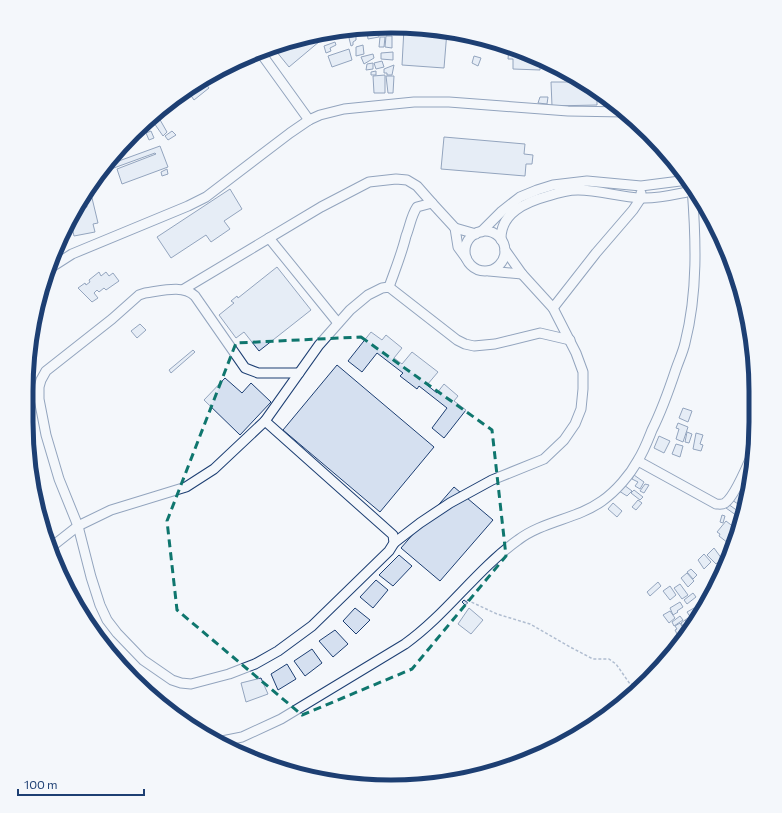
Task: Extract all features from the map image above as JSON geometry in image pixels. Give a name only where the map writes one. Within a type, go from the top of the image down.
[{"type":"street","points":[[263,57],[310,120]]},
{"type":"street","points":[[56,264],[72,254],[188,206],[206,197],[290,132],[320,115],[344,109],[414,102],[485,104],[568,111],[615,112]]},
{"type":"street","points":[[184,289],[320,207],[369,182],[396,179],[407,180],[417,186],[455,228],[478,233],[492,233],[501,240]]},
{"type":"street","points":[[466,258],[466,247],[468,242],[520,197],[537,190],[553,185],[586,181],[641,186],[681,181]]},
{"type":"street","points":[[553,308],[641,198],[641,186]]},
{"type":"street","points":[[299,373],[258,373],[245,368],[196,296],[190,291],[184,289],[139,295],[46,371],[41,380],[39,387],[40,399],[46,435],[59,479],[78,526],[100,605],[107,620],[117,633],[144,660],[172,680],[181,684],[191,684],[229,674],[255,664],[278,651],[312,626],[389,551],[394,543],[450,503],[492,480],[544,459],[564,440],[575,424],[581,409],[583,372],[570,340],[553,308],[522,274],[505,250],[501,240],[501,233],[506,220],[512,213],[529,202],[549,195],[578,190],[641,198],[653,198],[688,190]]},
{"type":"street","points":[[227,740],[242,737],[281,719],[405,644],[423,632],[499,555],[519,539],[534,531],[586,511],[603,500],[620,484],[638,460],[669,392],[685,344],[693,297],[695,261],[692,198]]},
{"type":"street","points":[[389,287],[413,213],[418,207],[432,204]]},
{"type":"street","points":[[455,228],[458,247],[473,267],[483,271],[522,274]]},
{"type":"street","points":[[269,238],[338,323]]},
{"type":"street","points":[[489,271],[494,269],[502,261],[505,250]]},
{"type":"street","points":[[55,544],[78,526],[111,510],[186,487],[214,469],[265,421],[319,345],[350,310],[368,295],[382,288],[389,287],[457,340],[465,344],[474,346],[495,344],[540,333],[570,340]]},
{"type":"street","points":[[265,421],[393,535],[394,543]]},
{"type":"street","points":[[638,460],[716,504],[721,505],[725,503],[732,495],[746,466]]},
{"type":"path","points":[[459,596],[497,614],[530,624],[593,659],[609,659],[616,664],[630,684],[634,684]]},
{"type":"highlighted area","points":[[361,337],[492,430],[506,556],[412,669],[302,715],[177,610],[167,521],[236,343]]},
{"type":"building","points":[[367,34],[379,34],[379,37],[368,39]]},
{"type":"building","points":[[404,34],[446,37],[444,68],[402,65]]},
{"type":"building","points":[[356,36],[356,40],[351,46],[349,38]]},
{"type":"building","points":[[386,36],[392,36],[392,48],[385,47]]},
{"type":"building","points":[[380,37],[385,37],[384,47],[379,47]]},
{"type":"building","points":[[319,40],[320,41],[289,67],[277,52]]},
{"type":"building","points":[[335,42],[336,45],[330,48],[331,51],[326,53],[324,46]]},
{"type":"building","points":[[363,45],[364,54],[356,56],[356,47]]},
{"type":"building","points":[[349,49],[352,60],[332,67],[328,56]]},
{"type":"building","points":[[393,52],[393,60],[381,59],[381,53]]},
{"type":"building","points":[[509,53],[540,66],[540,70],[513,69],[513,59],[508,59]]},
{"type":"building","points":[[373,54],[374,58],[364,64],[361,57]]},
{"type":"building","points":[[474,56],[481,58],[478,66],[472,63]]},
{"type":"building","points":[[382,61],[384,67],[376,69],[374,63]]},
{"type":"building","points":[[373,63],[373,69],[366,70],[367,64]]},
{"type":"building","points":[[394,65],[392,75],[387,75],[387,73],[384,73],[384,69]]},
{"type":"building","points":[[376,71],[376,75],[371,75],[371,72]]},
{"type":"building","points":[[385,75],[385,93],[374,93],[373,76]]},
{"type":"building","points":[[386,76],[394,76],[393,93],[388,93]]},
{"type":"building","points":[[551,82],[572,82],[597,98],[597,105],[552,106]]},
{"type":"building","points":[[206,84],[209,88],[194,100],[190,94]]},
{"type":"building","points":[[540,97],[548,97],[547,104],[538,103]]},
{"type":"building","points":[[159,118],[167,132],[163,136],[154,123]]},
{"type":"building","points":[[151,131],[154,138],[149,140],[146,133]]},
{"type":"building","points":[[172,131],[176,135],[168,140],[165,136]]},
{"type":"building","points":[[444,137],[525,144],[524,154],[533,155],[532,164],[526,164],[525,176],[441,169]]},
{"type":"building","points":[[160,146],[168,167],[122,184],[117,169],[156,154],[155,153],[110,169],[116,162]]},
{"type":"building","points":[[167,169],[168,174],[162,176],[161,172]]},
{"type":"building","points":[[230,189],[242,209],[224,221],[230,229],[211,242],[206,235],[171,258],[157,237]]},
{"type":"building","points":[[89,198],[92,198],[98,223],[93,224],[95,232],[74,236],[72,229],[84,208],[87,207],[86,203]]},
{"type":"building","points":[[277,267],[311,310],[259,351],[244,332],[236,338],[219,315],[234,303],[231,301],[237,296],[238,298]]},
{"type":"building","points":[[99,272],[101,276],[106,272],[109,276],[113,273],[119,281],[106,290],[104,288],[99,292],[97,290],[94,293],[98,298],[92,302],[78,288],[85,283],[86,285],[90,282],[89,280]]},
{"type":"building","points":[[140,324],[146,330],[137,338],[131,331]]},
{"type":"building","points":[[371,332],[382,340],[386,335],[402,348],[394,358],[402,364],[412,352],[438,372],[427,385],[437,393],[444,384],[458,396],[454,401],[466,410],[444,438],[432,428],[447,408],[419,386],[417,389],[400,376],[403,373],[377,353],[362,372],[348,361]]},
{"type":"building","points":[[193,350],[195,352],[171,373],[169,370]]},
{"type":"building","points":[[337,365],[434,447],[380,512],[283,430]]},
{"type":"building","points":[[225,378],[242,393],[251,383],[271,402],[240,435],[204,400]]},
{"type":"building","points":[[683,408],[692,411],[688,422],[679,418]]},
{"type":"building","points":[[678,423],[688,427],[683,442],[676,439],[679,429],[676,428]]},
{"type":"building","points":[[687,432],[692,434],[689,443],[685,442]]},
{"type":"building","points":[[696,433],[703,435],[700,444],[703,445],[701,451],[693,449]]},
{"type":"building","points":[[659,436],[670,441],[664,453],[654,448]]},
{"type":"building","points":[[676,444],[683,446],[680,457],[672,454]]},
{"type":"building","points":[[746,470],[744,478],[742,476]]},
{"type":"building","points":[[634,475],[644,482],[640,489],[635,486],[638,482],[632,479]]},
{"type":"building","points":[[742,477],[744,479],[742,491],[737,487]]},
{"type":"building","points":[[645,484],[649,485],[644,493],[640,491]]},
{"type":"building","points":[[624,485],[632,491],[627,496],[619,491]]},
{"type":"building","points":[[454,487],[493,520],[440,581],[401,548]]},
{"type":"building","points":[[634,490],[643,497],[640,500],[631,493]]},
{"type":"building","points":[[738,491],[742,493],[739,505],[732,500]]},
{"type":"building","points":[[638,500],[642,503],[636,510],[632,507]]},
{"type":"building","points":[[613,503],[622,511],[617,517],[608,509]]},
{"type":"building","points":[[728,504],[738,511],[737,516],[726,508]]},
{"type":"building","points":[[722,515],[725,516],[723,523],[720,522]]},
{"type":"building","points":[[726,521],[733,527],[728,543],[719,536],[720,534],[717,532]]},
{"type":"building","points":[[714,548],[722,559],[716,564],[707,555]]},
{"type":"building","points":[[704,554],[711,562],[704,569],[698,560]]},
{"type":"building","points":[[399,555],[412,566],[393,586],[379,575]]},
{"type":"building","points":[[691,569],[697,575],[693,579],[687,572]]},
{"type":"building","points":[[687,573],[694,581],[688,587],[681,578]]},
{"type":"building","points":[[376,580],[388,590],[373,608],[360,597]]},
{"type":"building","points":[[658,582],[661,586],[650,596],[647,592]]},
{"type":"building","points":[[680,584],[688,595],[682,599],[674,588]]},
{"type":"building","points":[[670,586],[676,595],[670,600],[663,591]]},
{"type":"building","points":[[693,593],[696,597],[687,604],[684,600]]},
{"type":"building","points":[[464,600],[468,603],[465,605],[462,602]]},
{"type":"building","points":[[680,602],[683,607],[673,615],[670,608]]},
{"type":"building","points":[[355,608],[370,620],[356,634],[343,621]]},
{"type":"building","points":[[469,608],[483,620],[471,634],[458,624]]},
{"type":"building","points":[[694,608],[695,610],[691,618],[687,612]]},
{"type":"building","points":[[670,611],[675,618],[669,623],[663,615]]},
{"type":"building","points":[[680,616],[683,620],[674,626],[672,622]]},
{"type":"building","points":[[688,618],[690,620],[687,623],[685,620]]},
{"type":"building","points":[[685,620],[687,624],[684,628],[681,623]]},
{"type":"building","points":[[680,623],[683,628],[680,630],[681,632],[677,634],[675,630],[677,629],[675,626]]},
{"type":"building","points":[[335,630],[348,644],[333,657],[319,641]]},
{"type":"building","points":[[312,649],[322,663],[305,676],[294,661]]},
{"type":"building","points":[[287,664],[296,679],[278,690],[271,674]]},
{"type":"building","points":[[261,678],[268,694],[246,702],[241,683]]}]
